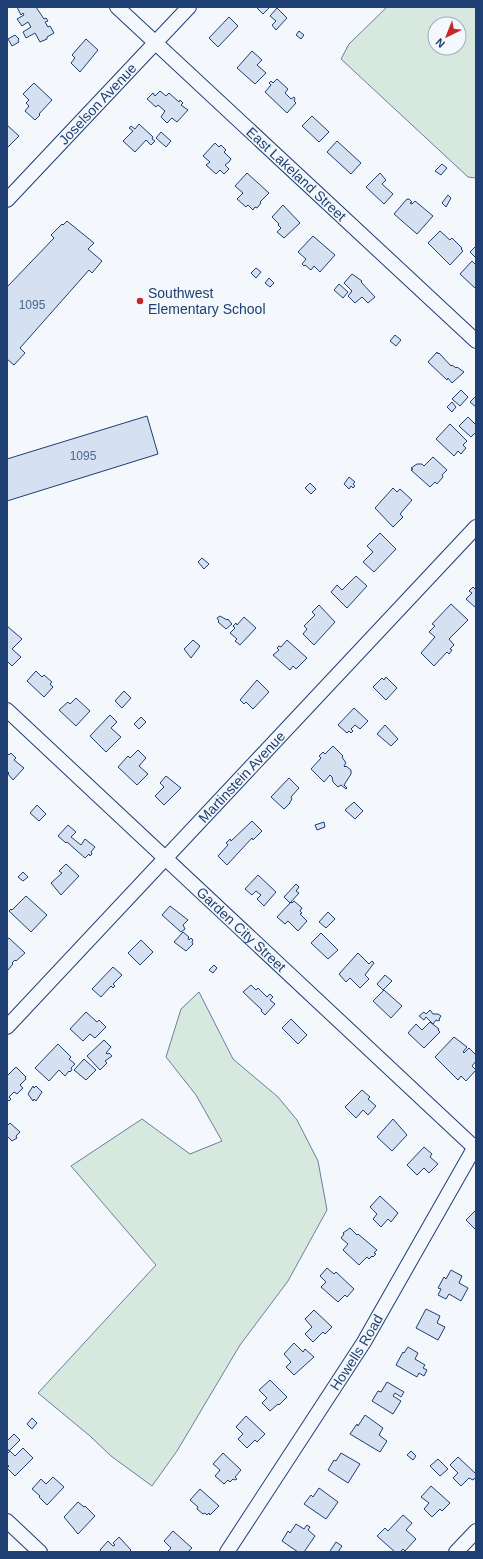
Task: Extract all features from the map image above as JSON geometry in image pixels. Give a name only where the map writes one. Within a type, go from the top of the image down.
[{"type":"street","name":"East Lakeland Street","points":[[116,7],[476,341]]},
{"type":"street","name":"Joselson Avenue","points":[[7,200],[188,7]]},
{"type":"street","name":"Martinstein Avenue","points":[[7,1027],[476,527]]},
{"type":"street","name":"Garden City Street","points":[[7,710],[475,1147]]},
{"type":"street","name":"Howells Road","points":[[227,1552],[364,1342],[475,1147]]},
{"type":"street","points":[[7,1521],[40,1552]]},
{"type":"street","points":[[456,1552],[476,1531]]},
{"type":"shaded area","points":[[387,7],[476,7],[476,178],[468,177],[341,59],[349,44]]},
{"type":"shaded area","points":[[199,992],[233,1059],[278,1097],[297,1120],[318,1161],[327,1210],[288,1281],[240,1345],[177,1451],[152,1486],[111,1456],[90,1436],[38,1393],[156,1265],[71,1166],[142,1119],[190,1154],[222,1141],[196,1095],[166,1057],[181,1009]]},
{"type":"building","points":[[17,7],[36,7],[44,19],[46,18],[48,21],[45,22],[48,27],[50,26],[54,33],[47,37],[47,39],[40,42],[35,33],[26,38],[23,32],[31,27],[28,22],[22,26],[17,19],[24,15],[23,13],[21,15]]},
{"type":"building","points":[[257,8],[269,8],[263,14]]},
{"type":"building","points":[[277,8],[287,18],[276,30],[272,25],[276,21],[270,16]]},
{"type":"building","points":[[229,17],[238,26],[218,47],[209,38]]},
{"type":"building","points":[[299,31],[304,35],[301,39],[296,35]]},
{"type":"building","points":[[15,35],[19,39],[19,42],[12,46],[8,39]]},
{"type":"building","points":[[86,39],[98,50],[80,72],[71,63],[75,58],[72,55]]},
{"type":"building","points":[[252,51],[262,60],[257,65],[266,73],[255,84],[237,68]]},
{"type":"building","points":[[277,79],[288,89],[285,93],[291,99],[294,97],[295,99],[294,101],[296,103],[287,113],[265,92],[271,85],[269,83],[271,81],[273,83]]},
{"type":"building","points":[[34,83],[52,100],[35,120],[25,111],[29,106],[26,103],[29,100],[23,94]]},
{"type":"building","points":[[160,91],[166,96],[169,93],[179,102],[180,100],[183,103],[181,105],[188,110],[177,122],[172,118],[167,123],[161,117],[165,111],[158,105],[156,107],[147,99],[153,93],[155,96]]},
{"type":"building","points":[[312,116],[329,132],[319,142],[302,126]]},
{"type":"building","points":[[139,124],[153,137],[152,139],[155,141],[151,145],[146,140],[135,152],[123,141],[133,131],[129,128],[131,126],[135,129]]},
{"type":"building","points":[[7,125],[19,136],[7,148]]},
{"type":"building","points":[[161,132],[171,141],[166,147],[156,138]]},
{"type":"building","points":[[337,141],[361,163],[351,174],[327,152]]},
{"type":"building","points":[[215,143],[219,147],[221,145],[226,150],[224,152],[231,159],[225,165],[229,169],[224,174],[220,170],[216,174],[206,165],[210,162],[203,156]]},
{"type":"building","points":[[442,164],[447,168],[441,175],[435,171]]},
{"type":"building","points":[[247,173],[269,193],[260,202],[261,203],[257,208],[255,207],[253,210],[248,205],[246,207],[237,199],[243,193],[235,186]]},
{"type":"building","points":[[380,173],[386,180],[382,184],[393,194],[384,204],[366,187]]},
{"type":"building","points":[[448,195],[451,198],[446,207],[442,203]]},
{"type":"building","points":[[407,199],[412,202],[410,203],[412,204],[415,201],[433,216],[417,234],[394,214]]},
{"type":"building","points":[[283,205],[300,223],[284,238],[277,232],[281,228],[272,217]]},
{"type":"building","points":[[67,221],[94,243],[88,249],[102,261],[92,273],[89,270],[20,348],[25,353],[14,365],[7,359],[7,285],[8,286],[54,238],[51,235]]},
{"type":"building","points":[[440,231],[450,240],[452,238],[463,251],[450,265],[428,243]]},
{"type":"building","points":[[313,236],[335,255],[320,272],[314,266],[311,270],[305,265],[304,266],[302,264],[306,259],[298,252]]},
{"type":"building","points":[[476,246],[476,258],[470,252]]},
{"type":"building","points":[[472,261],[476,265],[476,289],[460,274]]},
{"type":"building","points":[[256,268],[261,272],[256,278],[251,273]]},
{"type":"building","points":[[352,274],[362,281],[361,282],[375,297],[368,303],[362,297],[355,303],[348,296],[352,291],[344,283]]},
{"type":"building","points":[[269,278],[274,283],[270,287],[265,283]]},
{"type":"building","points":[[339,284],[348,292],[343,298],[334,290]]},
{"type":"building","points":[[395,335],[401,340],[396,346],[390,341]]},
{"type":"building","points":[[437,352],[451,366],[457,367],[464,372],[452,383],[428,362]]},
{"type":"building","points":[[461,390],[468,397],[460,406],[452,399]]},
{"type":"building","points":[[476,396],[476,407],[470,402]]},
{"type":"building","points":[[452,402],[456,407],[452,412],[447,407]]},
{"type":"building","points":[[147,416],[158,454],[7,501],[7,459]]},
{"type":"building","points":[[468,417],[476,425],[476,432],[471,437],[459,426]]},
{"type":"building","points":[[450,424],[467,441],[463,445],[466,448],[461,454],[458,451],[454,456],[436,439]]},
{"type":"building","points":[[433,457],[447,470],[437,484],[435,482],[430,487],[411,470],[413,469],[411,468],[417,464],[422,464],[424,466]]},
{"type":"building","points":[[349,477],[355,482],[353,484],[355,486],[353,488],[351,486],[349,489],[344,484]]},
{"type":"building","points":[[310,483],[316,489],[311,494],[305,488]]},
{"type":"building","points":[[393,488],[397,492],[400,489],[412,500],[400,514],[403,517],[393,527],[375,508]]},
{"type":"building","points":[[380,533],[396,549],[374,572],[363,562],[373,552],[367,546]]},
{"type":"building","points":[[202,558],[209,564],[204,569],[198,562]]},
{"type":"building","points":[[356,576],[367,586],[347,608],[331,592],[337,585],[342,590]]},
{"type":"building","points":[[473,587],[476,590],[476,608],[466,599],[472,593],[469,591]]},
{"type":"building","points":[[451,604],[468,620],[449,639],[454,645],[450,649],[452,650],[449,654],[447,652],[434,666],[421,653],[435,637],[429,632],[435,626],[432,624]]},
{"type":"building","points":[[319,605],[335,622],[314,645],[303,634],[307,629],[304,626],[315,615],[312,612]]},
{"type":"building","points":[[220,616],[227,620],[228,619],[232,624],[226,629],[218,622],[219,621],[217,618]]},
{"type":"building","points":[[244,617],[256,628],[240,645],[235,641],[237,639],[230,633],[235,628],[233,626],[236,623],[237,625]]},
{"type":"building","points":[[7,626],[22,639],[12,649],[21,657],[12,666],[7,661]]},
{"type":"building","points":[[193,640],[200,646],[191,658],[184,649]]},
{"type":"building","points":[[287,640],[307,658],[296,669],[293,666],[290,670],[273,655],[279,650],[277,648],[279,646],[281,647]]},
{"type":"building","points":[[36,671],[42,677],[44,675],[52,682],[50,684],[53,687],[44,697],[27,681]]},
{"type":"building","points":[[386,677],[397,688],[386,700],[373,687],[382,678],[384,680]]},
{"type":"building","points":[[257,680],[269,692],[253,709],[246,702],[244,704],[240,700]]},
{"type":"building","points":[[124,691],[131,698],[122,708],[115,701]]},
{"type":"building","points":[[76,698],[90,711],[76,726],[59,710],[68,702],[70,704]]},
{"type":"building","points":[[354,708],[368,721],[360,729],[355,725],[351,729],[353,731],[351,733],[349,731],[347,733],[338,725]]},
{"type":"building","points":[[110,715],[117,722],[111,728],[121,737],[106,752],[90,736]]},
{"type":"building","points":[[141,717],[146,722],[139,729],[134,724]]},
{"type":"building","points":[[385,725],[398,739],[391,746],[377,734]]},
{"type":"building","points":[[333,746],[343,756],[342,757],[346,763],[344,766],[351,770],[351,774],[344,785],[347,788],[346,789],[341,785],[338,787],[333,782],[330,775],[324,782],[311,769],[321,758],[319,756],[323,752],[325,754]]},
{"type":"building","points":[[138,750],[146,758],[139,766],[148,774],[137,785],[118,767],[128,756],[130,758]]},
{"type":"building","points":[[7,753],[9,755],[11,753],[16,758],[14,760],[24,768],[13,780],[7,771]]},
{"type":"building","points":[[166,776],[181,788],[164,805],[155,796],[164,787],[160,783]]},
{"type":"building","points":[[289,778],[299,788],[291,797],[292,799],[290,803],[284,809],[271,797]]},
{"type":"building","points":[[354,802],[363,811],[355,819],[345,810]]},
{"type":"building","points":[[37,805],[46,814],[39,821],[30,813]]},
{"type":"building","points":[[252,821],[262,831],[253,840],[252,838],[227,865],[218,856],[228,845],[226,843],[230,839],[231,841]]},
{"type":"building","points":[[324,822],[325,827],[317,830],[315,825]]},
{"type":"building","points":[[68,825],[76,832],[71,837],[81,845],[85,839],[95,847],[90,856],[89,854],[85,858],[58,836]]},
{"type":"building","points":[[66,864],[79,876],[61,895],[51,883],[62,873],[59,871]]},
{"type":"building","points":[[23,872],[28,877],[23,881],[18,877]]},
{"type":"building","points":[[258,875],[276,892],[264,906],[257,899],[261,895],[256,891],[252,895],[245,889]]},
{"type":"building","points":[[296,884],[299,887],[296,891],[299,893],[290,903],[284,897]]},
{"type":"building","points":[[26,896],[47,915],[31,932],[9,911],[11,909],[12,910]]},
{"type":"building","points":[[294,901],[302,908],[300,911],[302,913],[300,914],[307,921],[298,931],[288,921],[285,924],[277,917],[291,902],[292,903]]},
{"type":"building","points":[[170,906],[188,920],[183,925],[185,929],[181,932],[162,915]]},
{"type":"building","points":[[328,912],[335,919],[326,928],[319,922]]},
{"type":"building","points":[[183,932],[189,937],[189,940],[191,938],[193,940],[193,944],[186,951],[174,942]]},
{"type":"building","points":[[321,933],[338,950],[328,959],[311,943]]},
{"type":"building","points":[[9,938],[25,953],[12,963],[13,964],[8,970],[7,939]]},
{"type":"building","points":[[141,940],[153,952],[140,965],[128,953]]},
{"type":"building","points":[[358,953],[369,964],[372,961],[374,963],[365,975],[369,979],[360,988],[350,978],[346,982],[339,974]]},
{"type":"building","points":[[214,965],[217,968],[213,973],[209,970]]},
{"type":"building","points":[[113,967],[122,975],[113,984],[115,986],[113,988],[111,986],[101,997],[92,989]]},
{"type":"building","points":[[385,975],[392,981],[383,990],[377,984]]},
{"type":"building","points":[[251,985],[256,990],[258,988],[267,997],[270,994],[273,997],[270,1000],[275,1004],[265,1015],[261,1011],[262,1010],[243,992]]},
{"type":"building","points":[[384,990],[402,1006],[391,1018],[373,1001]]},
{"type":"building","points":[[430,1010],[433,1014],[438,1014],[441,1016],[439,1019],[440,1020],[436,1020],[433,1024],[426,1017],[424,1020],[419,1016],[424,1012],[426,1014]]},
{"type":"building","points":[[86,1012],[97,1022],[99,1020],[106,1027],[95,1038],[90,1034],[83,1041],[70,1029]]},
{"type":"building","points":[[291,1019],[307,1035],[298,1044],[282,1028]]},
{"type":"building","points":[[430,1022],[439,1029],[438,1030],[440,1032],[424,1048],[408,1033],[416,1024],[422,1030]]},
{"type":"building","points":[[454,1037],[467,1047],[463,1052],[464,1053],[469,1048],[476,1055],[476,1061],[472,1066],[476,1070],[466,1081],[461,1076],[458,1080],[435,1057]]},
{"type":"building","points":[[104,1040],[111,1047],[106,1053],[109,1053],[112,1056],[105,1061],[107,1063],[100,1070],[87,1056]]},
{"type":"building","points":[[58,1044],[71,1057],[69,1059],[75,1064],[71,1068],[72,1070],[65,1076],[59,1070],[49,1081],[35,1068]]},
{"type":"building","points":[[84,1059],[96,1070],[86,1080],[74,1070]]},
{"type":"building","points":[[16,1067],[26,1077],[26,1079],[20,1085],[23,1088],[17,1094],[14,1092],[9,1097],[11,1099],[9,1101],[7,1099],[7,1076]]},
{"type":"building","points":[[33,1086],[34,1088],[36,1086],[42,1092],[36,1101],[34,1099],[33,1101],[28,1094]]},
{"type":"building","points":[[362,1090],[370,1097],[368,1099],[376,1106],[368,1115],[363,1110],[356,1118],[345,1107]]},
{"type":"building","points":[[393,1119],[407,1135],[392,1151],[377,1137]]},
{"type":"building","points":[[10,1123],[20,1132],[16,1136],[17,1138],[12,1141],[7,1136],[7,1126]]},
{"type":"building","points":[[424,1147],[432,1154],[430,1157],[438,1164],[429,1173],[424,1168],[417,1175],[407,1165]]},
{"type":"building","points":[[380,1196],[398,1213],[391,1222],[388,1219],[381,1227],[373,1219],[377,1214],[370,1207]]},
{"type":"building","points":[[476,1210],[476,1230],[466,1220]]},
{"type":"building","points":[[350,1228],[377,1250],[373,1257],[372,1256],[369,1259],[367,1257],[359,1265],[343,1250],[348,1244],[341,1238],[344,1234],[343,1233]]},
{"type":"building","points":[[327,1268],[334,1274],[336,1272],[354,1289],[347,1297],[345,1295],[338,1302],[321,1287],[326,1282],[320,1276]]},
{"type":"building","points":[[451,1270],[462,1276],[459,1283],[468,1288],[461,1301],[449,1294],[446,1299],[438,1295],[441,1289],[438,1288],[444,1277],[446,1279]]},
{"type":"building","points":[[426,1309],[440,1316],[437,1323],[445,1327],[438,1340],[416,1328]]},
{"type":"building","points":[[314,1310],[332,1327],[325,1334],[323,1332],[313,1342],[305,1334],[312,1327],[305,1319]]},
{"type":"building","points":[[294,1343],[303,1352],[305,1349],[314,1357],[294,1375],[286,1367],[291,1362],[284,1354]]},
{"type":"building","points":[[408,1347],[418,1353],[415,1359],[425,1365],[423,1368],[427,1370],[424,1376],[419,1373],[417,1377],[396,1365],[403,1352],[404,1353]]},
{"type":"building","points":[[270,1380],[287,1397],[270,1411],[262,1403],[267,1398],[259,1390]]},
{"type":"building","points":[[387,1382],[404,1392],[401,1397],[395,1393],[393,1396],[401,1401],[393,1414],[372,1401],[378,1391],[381,1392]]},
{"type":"building","points":[[365,1415],[383,1428],[379,1435],[387,1441],[380,1452],[350,1434],[357,1424],[358,1426]]},
{"type":"building","points":[[246,1416],[265,1434],[257,1442],[255,1440],[247,1448],[238,1439],[243,1434],[236,1427]]},
{"type":"building","points":[[32,1418],[37,1423],[32,1429],[27,1424]]},
{"type":"building","points":[[14,1434],[20,1440],[9,1451],[7,1448],[7,1441]]},
{"type":"building","points":[[23,1448],[33,1458],[15,1476],[7,1468],[9,1466],[7,1465],[7,1454],[10,1451],[15,1456]]},
{"type":"building","points":[[411,1451],[416,1456],[413,1460],[407,1455]]},
{"type":"building","points":[[223,1453],[241,1470],[235,1477],[237,1479],[233,1479],[230,1482],[228,1480],[224,1484],[215,1476],[220,1470],[213,1464]]},
{"type":"building","points":[[341,1453],[360,1464],[348,1483],[328,1470],[334,1460],[336,1461]]},
{"type":"building","points":[[458,1457],[476,1474],[476,1477],[473,1480],[469,1478],[461,1486],[453,1478],[458,1473],[450,1465]]},
{"type":"building","points":[[438,1459],[448,1469],[440,1476],[430,1466]]},
{"type":"building","points":[[53,1477],[64,1487],[47,1505],[32,1489],[41,1479],[46,1484]]},
{"type":"building","points":[[431,1486],[450,1503],[442,1511],[440,1509],[432,1517],[424,1509],[429,1503],[421,1497]]},
{"type":"building","points":[[319,1488],[338,1502],[326,1519],[304,1504],[311,1495],[313,1497]]},
{"type":"building","points":[[200,1489],[219,1506],[210,1515],[209,1513],[207,1515],[205,1513],[203,1514],[190,1500]]},
{"type":"building","points":[[78,1502],[84,1507],[85,1506],[95,1516],[78,1534],[64,1517]]},
{"type":"building","points":[[403,1515],[412,1523],[406,1530],[416,1539],[405,1551],[403,1549],[400,1552],[395,1552],[377,1536],[385,1528],[388,1531]]},
{"type":"building","points":[[296,1524],[304,1529],[307,1525],[310,1527],[308,1530],[315,1536],[304,1552],[298,1552],[282,1541],[288,1531],[290,1533]]},
{"type":"building","points":[[173,1531],[192,1548],[188,1552],[167,1552],[171,1548],[164,1541]]},
{"type":"building","points":[[119,1537],[131,1550],[129,1552],[101,1552],[100,1550],[108,1541],[113,1546],[115,1545],[113,1543]]},
{"type":"building","points":[[336,1542],[342,1546],[338,1552],[331,1552],[330,1551]]},
{"type":"place","name":"Southwest Elementary School","points":[[140,301]]}]
